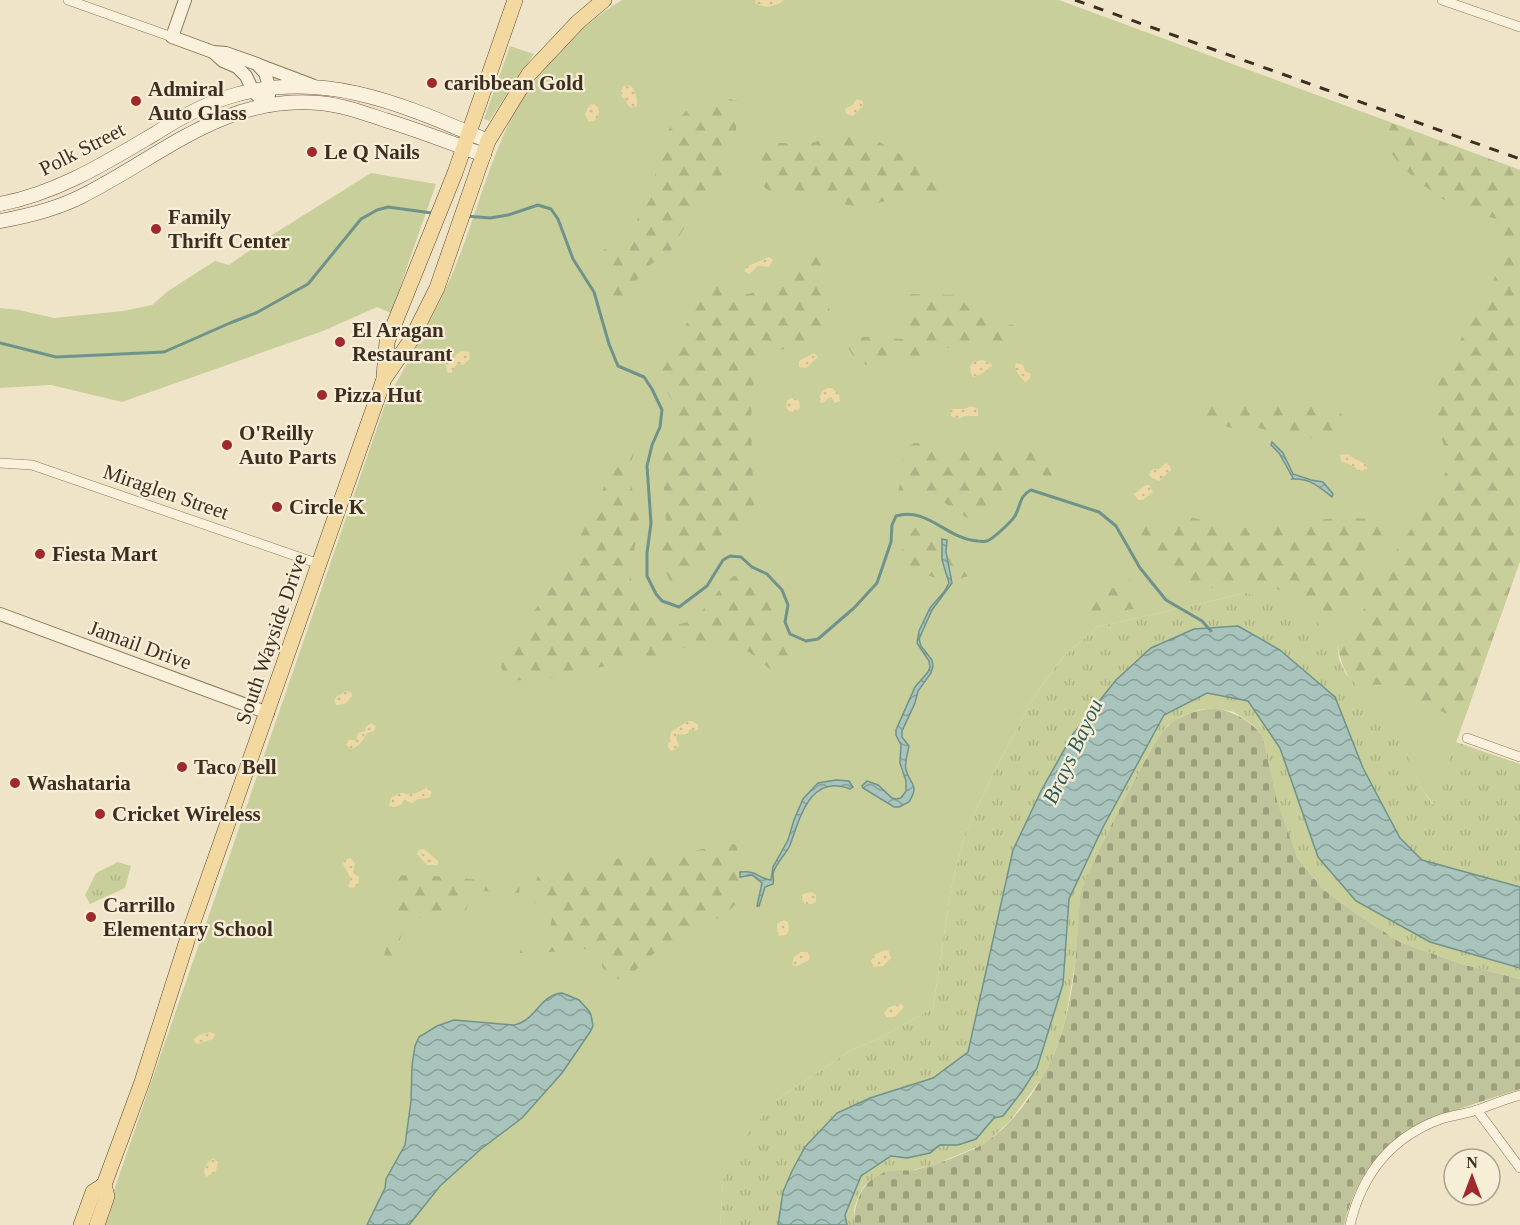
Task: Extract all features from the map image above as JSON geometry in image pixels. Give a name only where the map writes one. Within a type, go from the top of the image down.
[{"type":"main road","name":"South Wayside Drive","points":[[384,379],[387,342],[464,148],[515,0]]},
{"type":"main road","name":"South Wayside Drive","points":[[99,1221],[106,1196],[104,1185],[142,1082],[192,925],[384,379],[416,329],[437,288],[486,148],[529,74],[578,22],[604,0]]},
{"type":"main road","name":"Polk Street","points":[[0,204],[47,191],[93,170],[194,111],[226,98],[270,88],[316,86],[379,97],[469,132],[486,148]]},
{"type":"main road","name":"Polk Street","points":[[0,221],[45,210],[80,197],[218,118],[267,106],[294,103],[333,105],[425,132],[464,148],[486,148]]},
{"type":"main road","points":[[93,170],[103,185]]},
{"type":"main road","name":"South Wayside Drive","points":[[81,1225],[93,1192],[104,1185]]},
{"type":"main road","points":[[74,1225],[89,1202]]},
{"type":"street","points":[[68,0],[316,86]]},
{"type":"street","points":[[172,37],[185,0]]},
{"type":"street","points":[[1442,0],[1520,27]]},
{"type":"street","points":[[213,52],[223,61],[237,67],[246,76],[253,91],[267,106]]},
{"type":"street","points":[[257,64],[266,73],[270,88],[267,106]]},
{"type":"street","name":"Miraglen Street","points":[[0,463],[32,465],[319,564]]},
{"type":"street","name":"Jamail Drive","points":[[0,614],[268,713]]},
{"type":"street","points":[[1467,738],[1519,753]]},
{"type":"street","points":[[1350,1225],[1355,1202],[1374,1167],[1406,1135],[1441,1119],[1477,1110],[1520,1095]]},
{"type":"street","points":[[1477,1110],[1520,1168]]},
{"type":"green space","points":[[622,0],[1059,0],[1520,170],[1520,561],[1434,805],[1423,791],[1411,766],[1348,676],[1337,642],[1246,593],[1097,627],[1063,657],[1036,694],[998,764],[965,834],[951,889],[933,1008],[880,1038],[850,1051],[778,1099],[723,1181],[720,1225],[102,1225],[387,399],[451,277],[498,148],[520,104],[533,83],[564,46],[582,29]]},
{"type":"green space","points":[[510,46],[534,54],[489,121],[484,119]]},
{"type":"green space","points":[[729,99],[739,101],[736,115],[736,138],[725,171],[710,194],[693,212],[671,251],[651,264],[636,281],[631,291],[614,302],[603,270],[594,255],[625,239],[651,198],[658,144],[670,128],[688,109]]},
{"type":"green space","points":[[1390,123],[1520,170],[1520,561],[1464,720],[1440,711],[1408,707],[1396,692],[1386,686],[1356,686],[1343,666],[1337,642],[1360,617],[1386,565],[1436,494],[1446,471],[1444,447],[1432,400],[1435,386],[1492,283],[1501,261],[1498,219],[1458,208],[1413,176],[1397,161],[1391,151]]},
{"type":"green space","points":[[837,136],[864,136],[881,143],[947,182],[942,192],[904,196],[859,208],[819,197],[779,196],[765,188],[756,173],[763,151],[774,143],[809,143]]},
{"type":"green space","points":[[371,173],[436,184],[391,313],[377,307],[323,331],[122,402],[51,385],[0,388],[0,308],[54,318],[123,311],[152,305],[168,291],[215,261],[229,265],[264,240]]},
{"type":"green space","points":[[825,250],[829,256],[824,283],[830,314],[827,328],[811,340],[768,356],[760,363],[755,374],[752,462],[755,518],[719,539],[707,553],[700,570],[687,583],[672,584],[661,557],[666,526],[663,470],[664,445],[677,428],[672,400],[660,380],[661,367],[704,291],[712,285],[734,293],[748,294],[776,281]]},
{"type":"green space","points":[[908,294],[961,295],[963,302],[974,313],[990,321],[1014,325],[1018,339],[1011,344],[982,343],[941,348],[930,357],[894,358],[875,365],[864,364],[856,359],[846,340],[869,337],[907,339]]},
{"type":"green space","points":[[1212,399],[1249,405],[1306,402],[1319,404],[1331,407],[1340,413],[1346,423],[1341,433],[1333,438],[1323,439],[1292,436],[1250,426],[1236,429],[1193,419],[1192,409]]},
{"type":"green space","points":[[630,443],[636,445],[629,476],[638,507],[639,520],[631,573],[635,594],[641,604],[658,619],[681,624],[699,614],[734,576],[748,579],[766,589],[774,601],[781,633],[795,647],[801,658],[791,668],[780,674],[744,650],[734,646],[706,643],[657,656],[544,679],[527,681],[507,678],[501,667],[505,654],[569,560],[624,445]]},
{"type":"green space","points":[[914,443],[959,448],[1028,449],[1050,461],[1060,471],[1059,478],[1056,480],[1034,472],[1026,473],[1015,484],[994,515],[980,521],[974,520],[931,497],[899,495],[903,472],[903,451]]},
{"type":"green space","points":[[1186,517],[1236,528],[1349,518],[1388,522],[1392,528],[1346,612],[1337,613],[1327,612],[1269,587],[1242,584],[1200,590],[1179,577],[1154,557],[1138,525],[1144,522],[1166,523]]},
{"type":"green space","points":[[915,528],[939,534],[949,550],[973,559],[974,575],[947,581],[898,567],[904,544]]},
{"type":"green space","points":[[1130,580],[1145,607],[1127,610],[1092,627],[1087,626],[1084,616],[1085,608],[1090,602],[1097,596]]},
{"type":"green space","points":[[1246,593],[1271,600],[1313,619],[1337,642],[1339,659],[1346,674],[1391,721],[1423,791],[1433,805],[1456,742],[1520,764],[1520,979],[1462,964],[1400,942],[1323,889],[1297,857],[1278,805],[1262,735],[1252,724],[1234,712],[1216,708],[1199,710],[1182,716],[1167,726],[1151,749],[1104,839],[1081,892],[1075,965],[1063,1031],[1047,1071],[1010,1121],[986,1143],[934,1165],[913,1170],[887,1171],[876,1176],[864,1186],[859,1195],[854,1209],[854,1225],[720,1225],[723,1181],[733,1158],[750,1131],[778,1099],[850,1051],[880,1038],[933,1008],[951,889],[965,834],[998,764],[1036,694],[1063,657],[1097,627]]},
{"type":"green space","points":[[1216,708],[1242,718],[1262,735],[1297,857],[1323,889],[1400,942],[1462,964],[1520,979],[1520,1089],[1425,1122],[1399,1137],[1379,1154],[1357,1187],[1344,1225],[854,1225],[861,1192],[871,1180],[887,1171],[914,1170],[929,1166],[980,1146],[1008,1123],[1036,1088],[1056,1049],[1063,1029],[1074,976],[1079,901],[1083,885],[1104,838],[1151,749],[1166,728],[1175,720],[1186,715]]},
{"type":"green space","points":[[735,844],[740,864],[737,903],[709,923],[657,951],[624,978],[617,979],[610,975],[602,967],[602,955],[593,949],[520,953],[522,945],[540,946],[546,943],[554,910],[551,906],[533,902],[537,877],[542,874],[554,871],[586,870],[612,860],[629,857],[685,852]]},
{"type":"green space","points":[[118,862],[131,866],[125,888],[90,904],[85,895],[96,873]]},
{"type":"green space","points":[[399,875],[452,877],[520,885],[519,893],[480,891],[472,893],[466,910],[458,916],[436,914],[415,920],[404,930],[393,963],[383,959],[403,891],[402,887],[394,882],[394,878]]},
{"type":"sand","points":[[756,0],[784,0],[774,6],[766,7],[755,3]]},
{"type":"sand","points":[[629,85],[637,100],[637,106],[631,108],[626,99],[622,98],[621,91],[624,86]]},
{"type":"sand","points":[[856,99],[863,101],[863,106],[853,116],[846,114],[845,109],[853,105]]},
{"type":"sand","points":[[591,104],[597,105],[599,112],[596,120],[589,122],[585,115]]},
{"type":"sand","points":[[769,257],[773,260],[769,267],[758,266],[749,274],[744,271],[748,266]]},
{"type":"sand","points":[[461,351],[469,352],[470,359],[463,365],[457,364],[451,373],[447,372],[445,363]]},
{"type":"sand","points":[[814,353],[818,357],[806,368],[799,367],[799,361]]},
{"type":"sand","points":[[982,360],[989,362],[992,366],[973,377],[969,368],[973,362]]},
{"type":"sand","points":[[1016,363],[1023,365],[1025,371],[1031,374],[1029,381],[1025,382],[1018,374]]},
{"type":"sand","points":[[831,387],[839,395],[840,401],[835,403],[830,397],[823,403],[820,402],[819,398],[823,390]]},
{"type":"sand","points":[[793,398],[798,400],[800,405],[798,410],[793,412],[788,410],[786,405],[788,400]]},
{"type":"sand","points":[[972,406],[978,409],[978,416],[965,416],[958,419],[951,416],[950,410],[952,409]]},
{"type":"sand","points":[[1348,454],[1366,464],[1367,469],[1359,471],[1341,461],[1340,455]]},
{"type":"sand","points":[[1166,463],[1171,470],[1159,481],[1150,477],[1149,474],[1153,469],[1159,469]]},
{"type":"sand","points":[[1149,485],[1153,492],[1143,500],[1138,500],[1134,494]]},
{"type":"sand","points":[[345,691],[351,692],[352,696],[345,704],[336,705],[334,699]]},
{"type":"sand","points":[[688,721],[693,721],[698,725],[698,730],[690,729],[687,735],[678,734],[676,737],[679,746],[670,750],[668,747],[671,732]]},
{"type":"sand","points":[[371,723],[376,726],[374,731],[367,733],[354,748],[351,749],[346,745],[349,740],[356,740],[358,733],[365,731]]},
{"type":"sand","points":[[427,788],[432,792],[429,798],[419,799],[412,803],[404,800],[401,805],[389,806],[391,798],[398,794],[414,794]]},
{"type":"sand","points":[[424,849],[438,861],[438,865],[427,865],[417,854],[419,850]]},
{"type":"sand","points":[[350,858],[355,863],[353,873],[359,877],[358,884],[353,888],[348,887],[351,879],[343,864]]},
{"type":"sand","points":[[811,892],[816,895],[816,901],[812,904],[805,904],[801,897]]},
{"type":"sand","points":[[784,920],[788,922],[789,931],[786,935],[778,936],[777,924]]},
{"type":"sand","points":[[888,950],[891,958],[883,966],[874,967],[871,961],[874,956]]},
{"type":"sand","points":[[801,952],[808,952],[810,959],[798,966],[792,965],[794,957]]},
{"type":"sand","points":[[901,1004],[904,1007],[895,1017],[886,1017],[884,1013],[889,1007]]},
{"type":"sand","points":[[210,1032],[215,1034],[213,1039],[195,1043],[194,1039],[199,1035]]},
{"type":"sand","points":[[213,1158],[218,1162],[216,1171],[206,1177],[205,1166]]},
{"type":"water","points":[[1272,442],[1283,453],[1293,474],[1323,482],[1333,494],[1332,497],[1309,481],[1292,479],[1279,453],[1271,445]]},
{"type":"water","points":[[942,539],[947,540],[946,552],[952,583],[932,610],[919,639],[921,646],[932,660],[933,666],[931,673],[918,691],[902,731],[902,737],[909,746],[906,767],[914,792],[909,802],[894,807],[862,786],[867,781],[878,785],[896,799],[901,798],[906,791],[906,781],[900,763],[901,745],[896,730],[915,687],[930,667],[929,661],[917,643],[919,631],[930,608],[949,583],[942,560]]},
{"type":"water","name":"Brays Bayou","points":[[1238,626],[1280,650],[1335,697],[1363,768],[1400,838],[1422,860],[1520,887],[1520,968],[1430,942],[1356,901],[1318,857],[1280,748],[1248,701],[1207,693],[1164,715],[1102,829],[1069,899],[1063,984],[1037,1068],[1003,1116],[994,1118],[976,1139],[958,1145],[940,1145],[930,1153],[907,1158],[891,1156],[861,1176],[845,1215],[847,1225],[778,1225],[783,1192],[792,1171],[805,1147],[837,1113],[870,1098],[933,1078],[968,1052],[1013,850],[1041,791],[1073,734],[1116,680],[1151,648],[1194,629]]},
{"type":"water","points":[[836,780],[849,781],[853,787],[850,789],[836,786],[825,787],[809,801],[788,849],[774,870],[773,884],[765,887],[759,906],[757,906],[762,883],[752,875],[740,877],[740,872],[751,872],[771,880],[773,867],[788,840],[803,799],[818,783]]},
{"type":"water","points":[[562,993],[579,1000],[589,1011],[593,1026],[562,1073],[522,1118],[481,1149],[440,1186],[409,1225],[367,1225],[385,1188],[386,1179],[405,1145],[411,1101],[412,1066],[419,1037],[437,1026],[454,1020],[514,1025],[521,1023],[528,1019],[548,998]]},
{"type":"waterway","points":[[466,216],[490,218],[508,215],[538,205],[551,209],[558,219],[573,259],[594,292],[618,366],[644,377],[652,389],[662,410],[660,427],[652,445],[647,466],[651,523],[647,576],[662,601],[679,607],[707,586],[723,560],[730,556],[741,557],[752,567],[767,574],[782,590],[788,605],[785,622],[790,634],[806,641],[818,639],[854,608],[877,583],[891,542],[892,525],[896,516],[907,514],[918,516],[967,539],[986,541],[1013,519],[1022,498],[1031,490],[1099,512],[1116,526],[1140,568],[1166,600],[1202,621],[1211,631]]},
{"type":"waterway","points":[[0,343],[56,357],[164,352],[256,313],[308,284],[361,219],[377,210],[388,207],[432,213]]},
{"type":"railway","points":[[1075,0],[1520,159]]},
{"type":"place","name":"caribbean Gold","points":[[432,83]]},
{"type":"place","name":"Admiral Auto Glass","points":[[136,101]]},
{"type":"place","name":"Le Q Nails","points":[[312,152]]},
{"type":"place","name":"Family Thrift Center","points":[[156,229]]},
{"type":"place","name":"El Aragan Restaurant","points":[[340,342]]},
{"type":"place","name":"Pizza Hut","points":[[322,395]]},
{"type":"place","name":"O'Reilly Auto Parts","points":[[227,445]]},
{"type":"place","name":"Circle K","points":[[277,507]]},
{"type":"place","name":"Fiesta Mart","points":[[40,554]]},
{"type":"place","name":"Taco Bell","points":[[182,767]]},
{"type":"place","name":"Washataria","points":[[15,783]]},
{"type":"place","name":"Cricket Wireless","points":[[100,814]]},
{"type":"place","name":"Carrillo Elementary School","points":[[91,917]]}]
